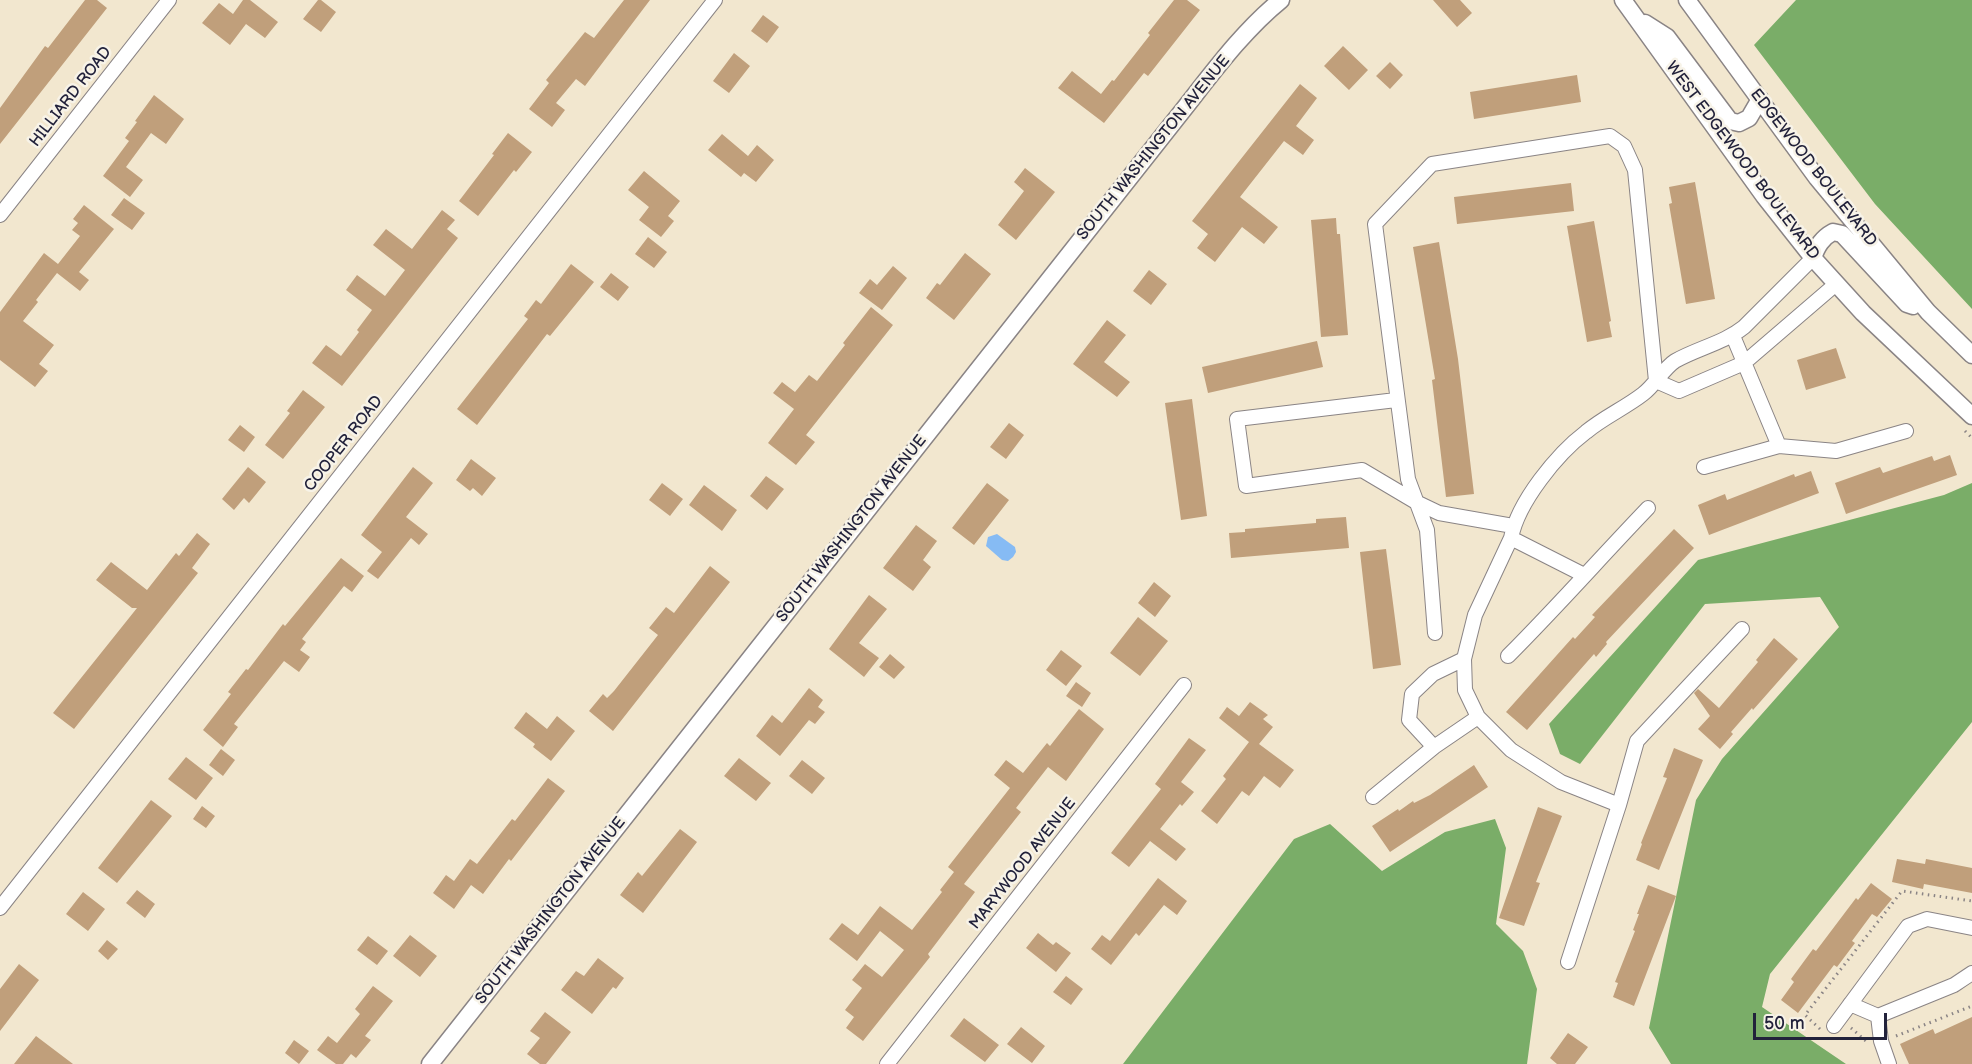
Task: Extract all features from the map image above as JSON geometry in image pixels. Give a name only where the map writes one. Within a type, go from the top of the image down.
[{"type":"street","name":"HILLIARD ROAD","points":[[0,215],[169,0]]},
{"type":"street","name":"COOPER ROAD","points":[[0,908],[715,0]]},
{"type":"street","name":"SOUTH WASHINGTON AVENUE","points":[[430,1064],[1186,107],[1227,56],[1281,0]]},
{"type":"street","name":"WEST EDGEWOOD BOULEVARD","points":[[1623,0],[1764,196],[1813,258],[1863,313],[1969,411]]},
{"type":"street","name":"EDGEWOOD BOULEVARD","points":[[1687,0],[1817,178],[1928,312],[1972,355]]},
{"type":"street","points":[[1636,18],[1667,37],[1730,121],[1739,123],[1749,118],[1760,99]]},
{"type":"street","points":[[1435,633],[1427,530],[1408,479],[1375,224],[1432,164],[1610,136],[1624,146],[1635,170],[1656,381]]},
{"type":"street","points":[[1619,805],[1561,782],[1511,750],[1478,717],[1465,690],[1464,659],[1475,615],[1512,532],[1537,484],[1556,459],[1586,431],[1644,393],[1673,362],[1733,336],[1744,327],[1813,258],[1815,250],[1824,237],[1833,232],[1842,234],[1907,304],[1928,312]]},
{"type":"street","points":[[1656,381],[1679,391],[1744,363],[1836,284]]},
{"type":"street","points":[[1733,336],[1779,446]]},
{"type":"street","points":[[1396,400],[1237,419],[1246,486],[1362,470],[1416,502],[1440,513],[1512,532],[1584,575]]},
{"type":"street","points":[[1704,467],[1779,446],[1836,451],[1906,431]]},
{"type":"street","points":[[1508,656],[1558,606],[1584,575],[1648,508]]},
{"type":"street","points":[[1569,962],[1637,741],[1742,628]]},
{"type":"street","points":[[1434,747],[1408,720],[1412,694],[1433,674],[1464,659]]},
{"type":"street","name":"MARYWOOD AVENUE","points":[[887,1064],[1184,685]]},
{"type":"street","points":[[1373,797],[1434,747],[1478,717]]},
{"type":"street","points":[[1834,1026],[1908,926],[1927,919],[1972,927]]},
{"type":"street","points":[[1850,1004],[1878,1016],[1954,985],[1972,974]]},
{"type":"street","points":[[1878,1016],[1881,1041],[1889,1064]]},
{"type":"path","points":[[1881,1041],[1972,1006]]},
{"type":"green space","points":[[1796,0],[1972,0],[1972,309],[1875,204],[1754,45]]},
{"type":"green space","points":[[1972,483],[1972,722],[1770,974],[1762,1007],[1846,1064],[1671,1064],[1649,1028],[1696,800],[1722,759],[1839,627],[1820,597],[1705,604],[1580,764],[1560,754],[1549,724],[1698,560],[1944,495]]},
{"type":"green space","points":[[1495,819],[1506,848],[1496,924],[1523,951],[1537,989],[1527,1064],[1123,1064],[1294,839],[1330,824],[1382,871],[1445,832]]},
{"type":"water","points":[[997,534],[1015,547],[1016,552],[1008,561],[1002,560],[986,546],[988,537]]},
{"type":"building","points":[[85,0],[97,0],[107,8],[0,144],[0,108],[45,46],[48,48]]},
{"type":"building","points":[[243,0],[250,0],[278,22],[265,38],[246,24],[230,45],[202,23],[219,3],[233,14]]},
{"type":"building","points":[[318,0],[336,12],[321,32],[303,19]]},
{"type":"building","points":[[624,0],[650,0],[585,86],[576,79],[556,103],[565,110],[552,127],[529,109],[549,83],[546,80],[585,32],[594,38]]},
{"type":"building","points":[[1174,0],[1187,0],[1200,10],[1148,76],[1144,73],[1104,123],[1058,88],[1072,71],[1101,94],[1150,35],[1148,33]]},
{"type":"building","points":[[1433,0],[1460,0],[1472,13],[1457,27]]},
{"type":"building","points":[[763,15],[779,27],[767,43],[751,31]]},
{"type":"building","points":[[1343,46],[1368,70],[1349,90],[1324,66]]},
{"type":"building","points":[[734,53],[750,66],[729,93],[713,81]]},
{"type":"building","points":[[1390,62],[1403,75],[1390,89],[1376,76]]},
{"type":"building","points":[[1577,75],[1581,102],[1474,119],[1470,92]]},
{"type":"building","points":[[1300,84],[1317,98],[1296,126],[1314,140],[1303,155],[1284,141],[1240,197],[1278,227],[1264,244],[1242,227],[1215,262],[1197,248],[1208,234],[1192,221]]},
{"type":"building","points":[[154,95],[184,119],[166,144],[151,133],[126,167],[143,180],[130,197],[103,176],[129,141],[125,138]]},
{"type":"building","points":[[508,133],[532,152],[516,172],[514,170],[478,216],[459,201]]},
{"type":"building","points":[[722,134],[748,156],[757,145],[774,160],[756,182],[744,173],[741,177],[708,150]]},
{"type":"building","points":[[1025,168],[1055,192],[1016,240],[998,225],[1024,191],[1014,182]]},
{"type":"building","points":[[644,171],[680,201],[668,216],[674,221],[661,237],[639,220],[649,207],[628,190]]},
{"type":"building","points":[[1695,182],[1715,299],[1686,304],[1669,204],[1672,203],[1669,187]]},
{"type":"building","points":[[1571,183],[1574,211],[1457,224],[1454,197]]},
{"type":"building","points":[[124,198],[145,213],[132,230],[111,215]]},
{"type":"building","points":[[84,205],[114,229],[79,272],[89,280],[80,291],[57,273],[23,321],[54,345],[39,364],[48,371],[35,387],[0,360],[0,312],[44,253],[58,264],[80,236],[72,230],[78,223],[73,219]]},
{"type":"building","points":[[442,210],[455,220],[447,229],[458,238],[342,386],[312,363],[326,345],[341,356],[372,310],[346,290],[357,275],[385,296],[405,270],[373,245],[386,229],[412,249]]},
{"type":"building","points":[[1336,218],[1337,234],[1340,234],[1348,335],[1321,337],[1311,220]]},
{"type":"building","points":[[1594,221],[1612,337],[1587,342],[1567,226]]},
{"type":"building","points":[[648,237],[667,252],[654,268],[635,254]]},
{"type":"building","points":[[1439,242],[1458,359],[1474,494],[1446,497],[1432,380],[1435,379],[1413,247]]},
{"type":"building","points":[[965,253],[991,274],[954,320],[926,298],[937,283],[940,285]]},
{"type":"building","points":[[571,264],[594,282],[550,336],[547,334],[477,425],[457,409],[528,319],[524,316],[536,300],[541,304]]},
{"type":"building","points":[[893,266],[907,278],[882,310],[859,293],[870,279],[877,285]]},
{"type":"building","points":[[1149,270],[1167,284],[1151,305],[1133,291]]},
{"type":"building","points":[[611,273],[629,287],[618,301],[600,287]]},
{"type":"building","points":[[871,307],[893,325],[806,435],[815,442],[796,465],[768,443],[794,409],[773,393],[782,382],[795,392],[809,375],[817,381]]},
{"type":"building","points":[[1107,320],[1126,335],[1104,362],[1130,382],[1117,397],[1073,364]]},
{"type":"building","points":[[1317,341],[1323,367],[1208,393],[1202,367]]},
{"type":"building","points":[[1836,348],[1846,378],[1806,390],[1797,360]]},
{"type":"building","points":[[303,390],[325,407],[283,459],[265,445],[290,413],[287,411]]},
{"type":"building","points":[[1192,399],[1207,516],[1181,520],[1165,403]]},
{"type":"building","points":[[1009,423],[1024,435],[1006,459],[990,447]]},
{"type":"building","points":[[240,425],[255,437],[244,452],[228,440]]},
{"type":"building","points":[[1950,455],[1957,475],[1846,514],[1835,483],[1880,467],[1883,473],[1932,456],[1934,461]]},
{"type":"building","points":[[471,459],[496,478],[482,496],[473,488],[470,491],[456,480]]},
{"type":"building","points":[[248,467],[266,482],[249,503],[244,498],[234,510],[222,499]]},
{"type":"building","points":[[413,467],[433,483],[406,517],[428,534],[419,545],[411,538],[378,579],[367,571],[382,552],[361,535]]},
{"type":"building","points":[[1811,471],[1819,493],[1709,535],[1698,505],[1725,494],[1727,500],[1794,474],[1795,477]]},
{"type":"building","points":[[766,476],[784,489],[767,510],[750,496]]},
{"type":"building","points":[[662,483],[683,499],[670,516],[649,500]]},
{"type":"building","points":[[987,483],[1009,500],[974,545],[952,528]]},
{"type":"building","points":[[704,485],[737,510],[722,531],[689,505]]},
{"type":"building","points":[[1346,517],[1349,548],[1231,558],[1229,533],[1245,532],[1245,529],[1316,523],[1316,519]]},
{"type":"building","points":[[916,525],[937,541],[923,560],[931,567],[913,591],[883,568]]},
{"type":"building","points":[[1674,529],[1694,548],[1606,642],[1607,644],[1596,657],[1594,654],[1527,730],[1506,712],[1573,637],[1575,639],[1595,617],[1592,615]]},
{"type":"building","points":[[197,533],[210,544],[192,568],[198,573],[74,729],[53,713],[137,608],[132,608],[96,580],[111,562],[147,590],[176,553],[179,556]]},
{"type":"building","points":[[1386,549],[1401,665],[1373,669],[1360,552]]},
{"type":"building","points":[[341,558],[364,576],[352,592],[344,586],[302,639],[306,642],[300,650],[310,657],[299,672],[284,661],[234,724],[238,727],[223,747],[203,730],[231,694],[228,692],[246,669],[248,670],[283,624],[285,626]]},
{"type":"building","points":[[710,566],[730,582],[613,731],[589,711],[603,694],[607,698],[614,691],[658,635],[649,628],[666,607],[674,613]]},
{"type":"building","points":[[1154,582],[1171,596],[1155,617],[1138,603]]},
{"type":"building","points":[[869,595],[887,609],[859,643],[879,658],[864,677],[829,649]]},
{"type":"building","points":[[1138,617],[1168,641],[1140,676],[1110,653]]},
{"type":"building","points":[[1774,638],[1798,659],[1731,732],[1733,734],[1720,749],[1698,729],[1710,716],[1694,693],[1698,689],[1719,708],[1758,662],[1756,660]]},
{"type":"building","points":[[1061,650],[1082,666],[1066,686],[1046,670]]},
{"type":"building","points":[[890,654],[905,667],[894,679],[879,667]]},
{"type":"building","points":[[1076,682],[1091,693],[1082,707],[1066,696]]},
{"type":"building","points":[[809,688],[823,700],[818,707],[825,712],[815,724],[809,720],[780,756],[756,736],[772,715],[782,723]]},
{"type":"building","points":[[1250,702],[1268,715],[1263,719],[1273,727],[1259,744],[1294,770],[1280,788],[1264,776],[1249,796],[1242,791],[1217,824],[1201,811],[1226,779],[1223,776],[1249,742],[1219,718],[1227,707],[1239,716]]},
{"type":"building","points":[[1079,709],[1104,729],[1066,781],[1048,767],[1016,808],[1021,812],[964,884],[975,892],[928,954],[930,957],[863,1041],[846,1028],[854,1017],[845,1010],[862,988],[852,980],[865,964],[882,977],[904,950],[880,931],[857,961],[829,939],[842,923],[858,935],[880,906],[912,930],[942,892],[940,890],[954,872],[948,867],[1010,788],[994,775],[1006,760],[1023,773],[1047,743],[1050,746]]},
{"type":"building","points":[[526,712],[547,729],[557,716],[575,731],[551,761],[533,747],[535,744],[514,728]]},
{"type":"building","points":[[1189,738],[1206,750],[1181,782],[1194,792],[1182,806],[1180,804],[1160,829],[1186,849],[1176,861],[1150,841],[1129,867],[1111,853],[1161,789],[1155,784]]},
{"type":"building","points":[[1674,748],[1703,760],[1659,870],[1636,860],[1667,778],[1663,777]]},
{"type":"building","points":[[221,749],[235,760],[223,776],[209,765]]},
{"type":"building","points":[[186,757],[213,778],[196,800],[168,779]]},
{"type":"building","points":[[739,758],[771,783],[756,801],[724,776]]},
{"type":"building","points":[[802,760],[825,778],[812,794],[789,776]]},
{"type":"building","points":[[1474,765],[1488,787],[1390,852],[1372,826],[1398,809],[1399,811],[1413,801],[1414,803],[1430,795]]},
{"type":"building","points":[[548,778],[565,791],[483,894],[471,885],[454,909],[433,893],[446,875],[454,881],[470,859],[477,864],[512,819],[515,821]]},
{"type":"building","points":[[151,800],[172,816],[117,883],[98,868]]},
{"type":"building","points":[[202,806],[215,816],[206,828],[193,819]]},
{"type":"building","points":[[1538,807],[1562,816],[1536,882],[1540,883],[1524,926],[1499,918]]},
{"type":"building","points":[[680,829],[697,842],[643,913],[620,895],[638,872],[642,876]]},
{"type":"building","points":[[1897,859],[1925,864],[1926,859],[1972,868],[1972,893],[1924,884],[1923,889],[1892,882]]},
{"type":"building","points":[[1158,878],[1187,901],[1177,915],[1164,905],[1139,936],[1136,933],[1111,965],[1091,949],[1102,935],[1110,941]]},
{"type":"building","points":[[1871,883],[1892,899],[1877,917],[1872,914],[1852,941],[1855,943],[1837,967],[1834,965],[1798,1013],[1781,1000],[1794,982],[1791,979],[1813,949],[1816,951],[1856,898],[1858,900]]},
{"type":"building","points":[[1648,885],[1676,896],[1634,1006],[1613,997],[1618,983],[1615,982],[1635,931],[1633,930],[1639,914],[1637,914]]},
{"type":"building","points":[[137,890],[155,904],[145,918],[126,903]]},
{"type":"building","points":[[83,892],[105,909],[88,931],[66,914]]},
{"type":"building","points":[[1038,933],[1053,945],[1056,942],[1071,953],[1056,972],[1026,948]]},
{"type":"building","points":[[410,935],[437,956],[420,977],[393,956]]},
{"type":"building","points":[[368,936],[388,951],[377,965],[357,950]]},
{"type":"building","points":[[107,940],[118,949],[108,960],[98,951]]},
{"type":"building","points":[[598,958],[624,978],[616,989],[613,987],[592,1014],[561,990],[576,971],[584,976]]},
{"type":"building","points":[[19,964],[39,980],[0,1031],[0,989]]},
{"type":"building","points":[[1066,976],[1083,989],[1071,1005],[1053,992]]},
{"type":"building","points":[[373,986],[393,1001],[365,1036],[371,1040],[356,1058],[351,1054],[343,1064],[336,1064],[317,1050],[328,1036],[337,1043],[360,1014],[355,1009]]},
{"type":"building","points":[[545,1012],[571,1032],[546,1064],[540,1064],[527,1054],[540,1038],[530,1031]]},
{"type":"building","points":[[1972,1017],[1972,1064],[1909,1064],[1900,1044],[1933,1029],[1935,1034]]},
{"type":"building","points":[[964,1018],[999,1045],[985,1062],[950,1036]]},
{"type":"building","points":[[1021,1027],[1045,1046],[1032,1063],[1007,1044]]},
{"type":"building","points":[[1568,1033],[1588,1047],[1575,1064],[1557,1064],[1550,1058]]},
{"type":"building","points":[[36,1036],[73,1064],[14,1064]]},
{"type":"building","points":[[294,1040],[309,1051],[299,1064],[285,1053]]}]
